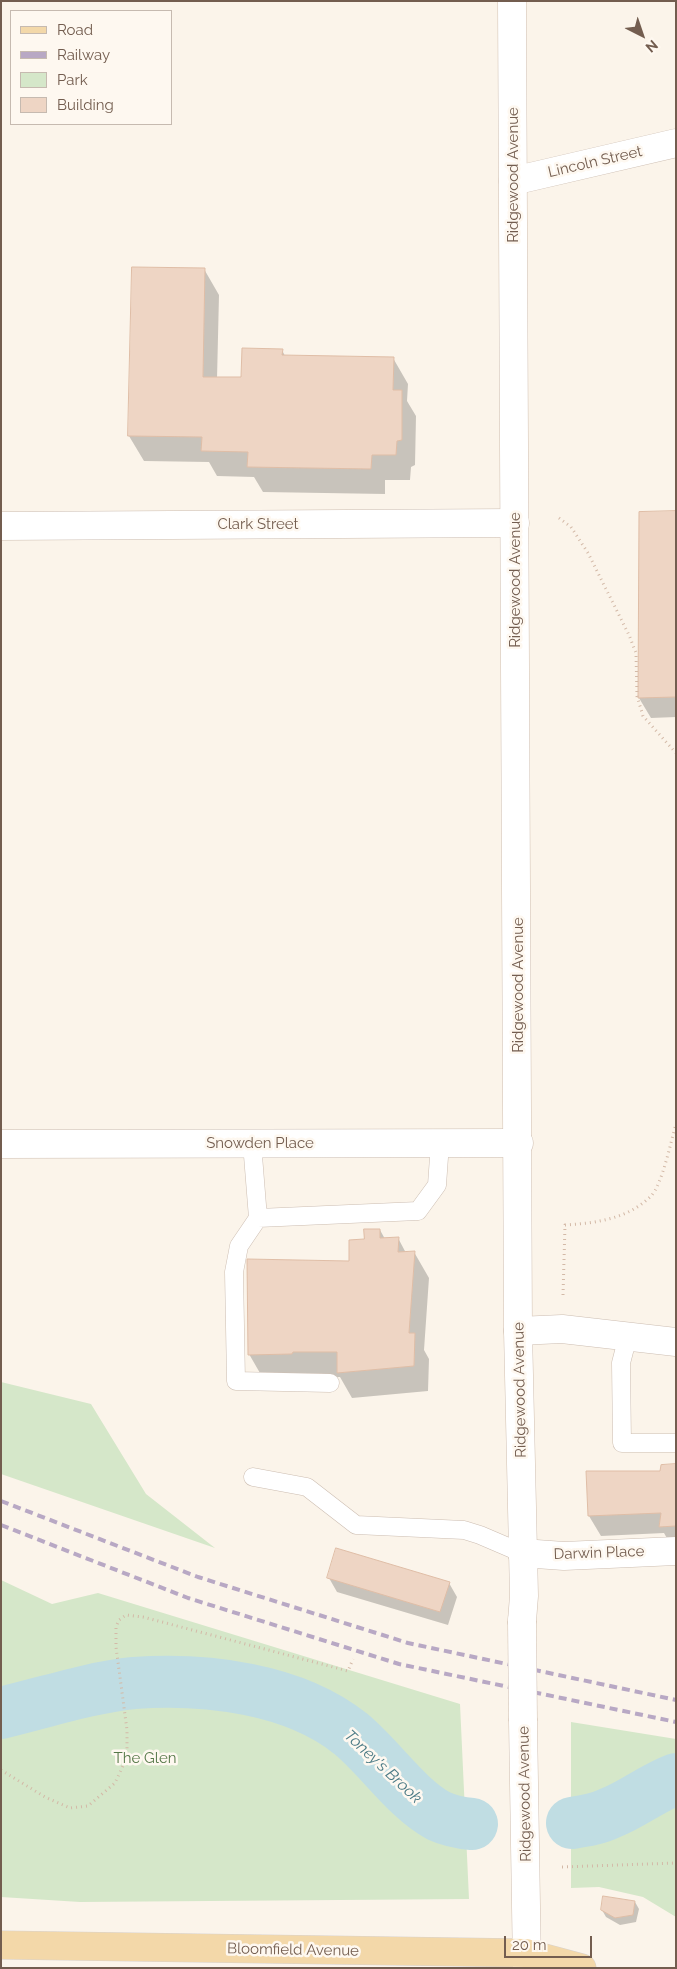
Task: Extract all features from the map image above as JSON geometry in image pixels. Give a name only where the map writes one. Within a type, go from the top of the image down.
[{"type":"main road","name":"Bloomfield Avenue","points":[[1,1945],[527,1960],[582,1968]]},
{"type":"street","name":"Ridgewood Avenue","points":[[512,1],[519,1143],[518,1331],[524,1596],[522,1621],[527,1960]]},
{"type":"street","name":"Lincoln Street","points":[[514,180],[676,143]]},
{"type":"street","name":"Clark Street","points":[[1,526],[515,523]]},
{"type":"street","name":"Snowden Place","points":[[1,1144],[519,1143]]},
{"type":"street","points":[[518,1331],[562,1329],[676,1342]]},
{"type":"street","name":"Darwin Place","points":[[522,1553],[564,1556],[676,1551]]},
{"type":"lane","points":[[252,1143],[258,1218],[239,1246],[234,1272],[236,1381],[330,1383]]},
{"type":"lane","points":[[258,1218],[418,1211],[437,1185],[440,1143]]},
{"type":"lane","points":[[628,1336],[621,1363],[622,1443],[676,1443]]},
{"type":"lane","points":[[253,1477],[307,1487],[356,1525],[464,1530],[522,1553]]},
{"type":"path","points":[[559,518],[571,527],[588,553],[629,634],[636,653],[637,696],[643,716],[676,753]]},
{"type":"path","points":[[563,1295],[565,1225],[594,1223],[624,1215],[652,1196],[664,1169],[676,1124]]},
{"type":"path","points":[[1,1770],[46,1797],[70,1808],[88,1806],[115,1783],[127,1757],[127,1730],[116,1647],[116,1627],[126,1615],[143,1617],[348,1672],[354,1659]]},
{"type":"path","points":[[562,1867],[676,1863]]},
{"type":"green space","points":[[1,1382],[91,1404],[146,1494],[215,1548],[1,1474]]},
{"type":"green space","name":"The Glen","points":[[1,1580],[52,1604],[98,1593],[460,1704],[469,1899],[80,1902],[1,1897]]},
{"type":"green space","points":[[571,1722],[676,1739],[676,1917],[643,1897],[599,1887],[571,1888]]},
{"type":"building","points":[[132,267],[205,268],[203,377],[241,377],[242,348],[283,349],[282,355],[394,357],[393,390],[402,390],[402,440],[397,441],[396,455],[372,455],[371,469],[247,467],[248,452],[201,451],[202,437],[128,436]]},
{"type":"building","points":[[676,511],[676,697],[638,698],[639,512]]},
{"type":"building","points":[[364,1229],[380,1229],[380,1238],[399,1237],[398,1252],[415,1251],[409,1333],[415,1333],[414,1366],[337,1373],[337,1352],[248,1355],[247,1259],[349,1261],[349,1240],[364,1239]]},
{"type":"building","points":[[676,1464],[676,1526],[659,1527],[661,1513],[588,1516],[586,1471],[660,1471],[661,1465]]},
{"type":"building","points":[[336,1548],[450,1582],[440,1612],[327,1578]]},
{"type":"building","points":[[603,1896],[635,1901],[633,1915],[615,1918],[601,1910]]},
{"type":"waterway","name":"Toney's Brook","points":[[1,1713],[85,1692],[134,1683],[190,1682],[248,1689],[276,1696],[328,1718],[362,1744],[427,1809],[447,1819],[472,1824]]},
{"type":"waterway","name":"Toney's Brook","points":[[572,1823],[591,1820],[605,1815],[676,1779]]},
{"type":"railway","points":[[1,1501],[198,1577],[408,1643],[676,1700]]},
{"type":"railway","points":[[1,1525],[188,1598],[399,1664],[676,1722]]}]
